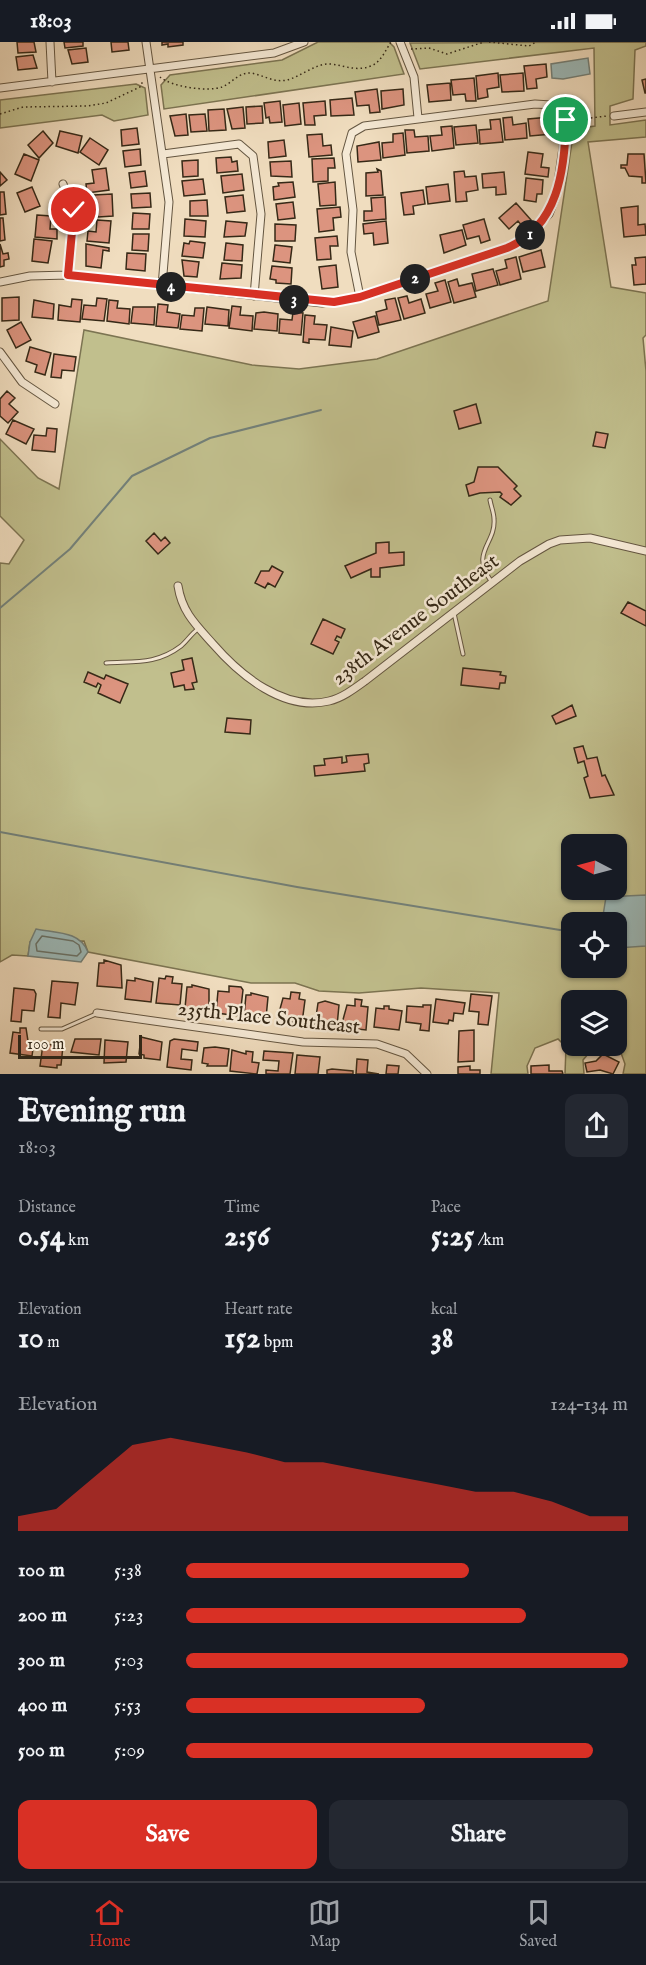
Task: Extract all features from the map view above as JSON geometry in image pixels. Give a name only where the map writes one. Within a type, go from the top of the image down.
[{"type":"street","points":[[50,42],[52,82]]},
{"type":"street","points":[[146,42],[163,154],[169,222],[162,286]]},
{"type":"street","points":[[0,88],[274,53],[304,42]]},
{"type":"street","points":[[402,45],[414,77],[418,118]]},
{"type":"street","points":[[0,282],[30,276],[68,275],[322,303],[360,297],[507,248],[526,239],[542,224],[556,196],[566,120],[558,108],[543,103],[363,126],[348,139],[346,154],[354,223],[351,252],[360,297]]},
{"type":"street","points":[[614,116],[646,112]]},
{"type":"street","points":[[163,154],[230,144],[245,147],[255,160],[261,214],[254,296]]},
{"type":"street","points":[[63,184],[74,210],[68,275]]},
{"type":"street","points":[[0,352],[22,382],[55,405]]},
{"type":"street","name":"238th Avenue Southeast","points":[[178,586],[183,608],[232,666],[257,685],[291,698],[328,701],[342,696],[365,681],[530,554],[560,540],[590,538],[646,551]]},
{"type":"street","name":"235th Place Southeast","points":[[98,1013],[303,1042],[377,1044],[406,1054],[427,1074]]},
{"type":"lane","points":[[490,500],[494,519],[483,549],[482,562],[492,582]]},
{"type":"lane","points":[[453,612],[463,654]]},
{"type":"lane","points":[[106,663],[130,664],[152,661],[180,647],[199,629]]},
{"type":"lane","points":[[41,1029],[62,1029],[98,1013]]},
{"type":"path","points":[[0,114],[22,107],[88,106],[106,103],[140,87],[150,69],[166,82],[209,89],[222,87],[242,74],[251,73],[276,81],[286,80],[329,64],[347,70],[370,66],[380,60],[391,42]]},
{"type":"path","points":[[402,45],[429,48],[447,54],[484,42]]},
{"type":"path","points":[[489,42],[530,46],[536,42]]},
{"type":"path","points":[[566,120],[614,116]]},
{"type":"shaded area","points":[[318,42],[389,42],[394,47],[404,74],[164,109],[161,85],[170,75],[282,60]]},
{"type":"shaded area","points":[[646,42],[646,46],[635,50],[633,99],[610,106],[610,125],[646,120],[646,137],[588,142],[611,287],[646,293],[646,335],[643,338],[646,371],[646,1074],[623,1074],[625,1064],[622,1056],[627,1056],[627,990],[561,990],[561,1042],[558,1039],[535,1048],[527,1066],[528,1074],[491,1074],[499,993],[421,988],[359,993],[319,991],[295,983],[251,983],[88,952],[84,941],[30,942],[28,956],[12,955],[0,962],[0,563],[9,564],[24,540],[0,516],[0,439],[38,478],[59,489],[84,330],[252,365],[299,369],[377,359],[548,301],[574,129],[595,126],[594,48],[420,69],[410,43]]},
{"type":"shaded area","points":[[136,84],[145,88],[148,115],[114,121],[102,115],[0,128],[0,100]]},
{"type":"shaded area","points":[[566,1056],[586,1056],[583,1060],[584,1074],[565,1074]]},
{"type":"water","points":[[588,58],[590,74],[563,79],[552,78],[551,64]]},
{"type":"water","points":[[646,895],[646,946],[627,947],[627,912],[604,912],[606,900],[627,900],[627,896]]},
{"type":"water","points":[[36,929],[59,932],[73,937],[84,945],[88,952],[81,962],[28,956],[30,942]]},
{"type":"building","points":[[17,42],[34,42],[36,52],[18,53]]},
{"type":"building","points":[[64,42],[83,42],[83,46],[65,48]]},
{"type":"building","points":[[111,42],[128,42],[129,50],[112,52]]},
{"type":"building","points":[[162,42],[183,42],[183,45],[168,47],[168,44],[162,45]]},
{"type":"building","points":[[86,48],[88,62],[72,64],[68,50]]},
{"type":"building","points":[[33,55],[37,68],[18,70],[16,57]]},
{"type":"building","points":[[546,64],[547,77],[536,79],[537,88],[527,89],[524,66]]},
{"type":"building","points":[[498,73],[499,87],[487,89],[488,97],[478,99],[476,76]]},
{"type":"building","points":[[523,73],[524,91],[502,92],[500,75]]},
{"type":"building","points":[[474,78],[476,101],[466,101],[465,94],[453,95],[451,80]]},
{"type":"building","points":[[646,79],[646,93],[645,93],[642,80]]},
{"type":"building","points":[[450,83],[451,100],[429,102],[427,85]]},
{"type":"building","points":[[377,89],[380,112],[370,113],[369,105],[357,106],[355,92]]},
{"type":"building","points":[[403,89],[404,105],[382,109],[381,91]]},
{"type":"building","points":[[352,98],[354,115],[331,116],[330,100]]},
{"type":"building","points":[[280,101],[282,122],[270,123],[269,117],[266,118],[264,103]]},
{"type":"building","points":[[325,101],[326,115],[314,116],[315,125],[305,125],[303,103]]},
{"type":"building","points":[[299,103],[301,124],[285,126],[283,105]]},
{"type":"building","points":[[262,106],[263,123],[247,124],[246,107]]},
{"type":"building","points":[[243,107],[245,128],[232,129],[227,109]]},
{"type":"building","points":[[224,109],[226,130],[209,131],[208,110]]},
{"type":"building","points":[[186,114],[188,135],[175,136],[170,116]]},
{"type":"building","points":[[205,114],[207,131],[191,132],[189,115]]},
{"type":"building","points":[[512,117],[513,125],[526,123],[527,138],[505,140],[503,118]]},
{"type":"building","points":[[550,117],[552,134],[530,136],[528,119]]},
{"type":"building","points":[[500,119],[503,142],[480,144],[479,130],[491,129],[490,120]]},
{"type":"building","points":[[476,125],[478,143],[456,145],[454,127]]},
{"type":"building","points":[[452,126],[454,148],[432,151],[430,136],[442,135],[441,127]]},
{"type":"building","points":[[137,128],[139,144],[122,146],[121,130]]},
{"type":"building","points":[[405,130],[414,130],[415,137],[428,136],[429,151],[407,153]]},
{"type":"building","points":[[43,131],[53,143],[39,158],[28,145]]},
{"type":"building","points":[[60,131],[82,136],[78,153],[56,146]]},
{"type":"building","points":[[403,133],[405,155],[383,158],[382,143],[393,142],[393,134]]},
{"type":"building","points":[[322,134],[323,146],[331,145],[332,155],[309,157],[307,135]]},
{"type":"building","points":[[90,138],[108,150],[99,165],[80,152]]},
{"type":"building","points":[[284,140],[286,156],[269,158],[268,142]]},
{"type":"building","points":[[379,142],[381,160],[358,162],[357,146]]},
{"type":"building","points":[[140,149],[141,165],[125,167],[123,151]]},
{"type":"building","points":[[528,152],[543,154],[541,167],[549,168],[548,177],[525,174]]},
{"type":"building","points":[[24,154],[39,160],[31,181],[15,174]]},
{"type":"building","points":[[628,154],[644,154],[646,183],[642,183],[642,177],[629,176],[625,168],[621,168],[621,165],[627,165]]},
{"type":"building","points":[[231,157],[232,162],[237,161],[238,171],[217,173],[216,158]]},
{"type":"building","points":[[334,158],[335,168],[328,168],[328,181],[313,182],[312,159]]},
{"type":"building","points":[[198,160],[198,176],[183,177],[182,161]]},
{"type":"building","points":[[291,161],[292,177],[271,176],[270,162]]},
{"type":"building","points":[[106,168],[109,190],[87,193],[86,184],[94,183],[92,170]]},
{"type":"building","points":[[377,169],[381,171],[383,195],[366,196],[366,173],[378,172]]},
{"type":"building","points":[[145,171],[147,186],[131,188],[129,173]]},
{"type":"building","points":[[464,171],[465,177],[476,176],[478,190],[466,192],[467,201],[456,202],[454,172]]},
{"type":"building","points":[[0,172],[7,180],[0,186]]},
{"type":"building","points":[[504,172],[506,194],[496,195],[496,187],[483,188],[482,174]]},
{"type":"building","points":[[242,174],[244,190],[223,193],[221,176]]},
{"type":"building","points":[[526,178],[543,180],[542,194],[537,194],[536,202],[524,200]]},
{"type":"building","points":[[203,179],[205,194],[184,196],[182,181]]},
{"type":"building","points":[[293,182],[295,197],[274,200],[273,187],[279,186],[278,183]]},
{"type":"building","points":[[335,182],[336,205],[320,206],[318,184]]},
{"type":"building","points":[[448,184],[450,201],[428,204],[426,187]]},
{"type":"building","points":[[32,187],[40,206],[25,212],[17,193]]},
{"type":"building","points":[[423,190],[425,204],[413,206],[414,214],[404,215],[401,193]]},
{"type":"building","points":[[0,192],[4,192],[6,214],[0,215]]},
{"type":"building","points":[[150,193],[151,207],[132,208],[131,194]]},
{"type":"building","points":[[112,194],[113,216],[98,217],[94,195]]},
{"type":"building","points":[[243,195],[245,211],[227,213],[225,197]]},
{"type":"building","points":[[385,197],[386,219],[364,221],[364,211],[372,211],[371,198]]},
{"type":"building","points":[[207,200],[208,216],[190,216],[190,201]]},
{"type":"building","points":[[293,202],[295,218],[278,220],[276,204]]},
{"type":"building","points":[[516,203],[531,220],[523,227],[518,221],[509,229],[499,218]]},
{"type":"building","points":[[638,206],[638,225],[645,224],[646,235],[624,237],[621,208]]},
{"type":"building","points":[[340,207],[341,217],[333,218],[334,230],[319,232],[317,209]]},
{"type":"building","points":[[133,213],[150,214],[149,229],[132,229]]},
{"type":"building","points":[[37,215],[51,216],[50,229],[57,229],[57,239],[35,237]]},
{"type":"building","points":[[0,218],[3,218],[5,240],[0,241]]},
{"type":"building","points":[[185,219],[206,221],[205,237],[184,236]]},
{"type":"building","points":[[484,219],[490,240],[481,243],[479,236],[467,239],[463,225]]},
{"type":"building","points":[[97,220],[111,221],[109,243],[87,241],[88,231],[96,232]]},
{"type":"building","points":[[226,221],[247,223],[245,236],[224,237]]},
{"type":"building","points":[[386,221],[388,243],[374,245],[373,233],[364,234],[363,224]]},
{"type":"building","points":[[275,224],[296,225],[295,241],[275,241]]},
{"type":"building","points":[[462,230],[466,245],[444,253],[440,235]]},
{"type":"building","points":[[133,234],[149,234],[148,251],[132,250]]},
{"type":"building","points":[[337,236],[338,246],[330,246],[331,259],[317,260],[315,238]]},
{"type":"building","points":[[34,239],[52,241],[48,263],[32,261]]},
{"type":"building","points":[[190,241],[205,243],[203,258],[182,256],[184,243],[189,244]]},
{"type":"building","points":[[226,243],[243,245],[242,261],[224,260]]},
{"type":"building","points":[[0,244],[3,254],[8,253],[9,259],[4,260],[4,266],[0,267]]},
{"type":"building","points":[[86,244],[109,248],[109,251],[103,250],[101,268],[86,266]]},
{"type":"building","points":[[275,245],[292,247],[290,263],[273,261]]},
{"type":"building","points":[[541,250],[545,267],[523,272],[519,257]]},
{"type":"building","points":[[127,253],[146,254],[145,271],[126,269]]},
{"type":"building","points":[[516,257],[521,279],[500,285],[496,271],[507,268],[505,260]]},
{"type":"building","points":[[646,257],[646,284],[634,285],[632,265],[636,265],[635,258]]},
{"type":"building","points":[[182,260],[199,262],[197,277],[184,276]]},
{"type":"building","points":[[222,263],[242,265],[241,278],[220,279]]},
{"type":"building","points":[[336,265],[338,287],[322,289],[319,267]]},
{"type":"building","points":[[272,266],[292,268],[291,284],[276,283],[276,280],[270,279]]},
{"type":"building","points":[[493,269],[498,285],[476,291],[472,274]]},
{"type":"building","points":[[457,279],[459,286],[472,283],[476,297],[454,303],[448,282]]},
{"type":"building","points":[[445,280],[451,302],[430,308],[426,294],[438,291],[435,283]]},
{"type":"building","points":[[407,296],[409,303],[421,299],[425,313],[404,319],[398,298]]},
{"type":"building","points":[[19,297],[19,320],[2,321],[2,298]]},
{"type":"building","points":[[97,298],[107,299],[104,321],[82,319],[84,305],[96,306]]},
{"type":"building","points":[[395,298],[401,320],[379,325],[376,312],[387,309],[385,300]]},
{"type":"building","points":[[72,299],[82,300],[80,322],[58,320],[59,305],[71,307]]},
{"type":"building","points":[[34,300],[54,304],[53,319],[32,317]]},
{"type":"building","points":[[109,300],[118,301],[117,308],[130,309],[129,324],[107,321]]},
{"type":"building","points":[[158,304],[168,305],[167,312],[180,314],[178,328],[156,326]]},
{"type":"building","points":[[232,306],[241,307],[240,315],[253,316],[252,331],[229,328]]},
{"type":"building","points":[[133,307],[155,307],[154,325],[131,323]]},
{"type":"building","points":[[207,307],[229,310],[228,326],[205,324]]},
{"type":"building","points":[[195,308],[204,308],[202,331],[180,329],[182,315],[194,316]]},
{"type":"building","points":[[293,312],[303,313],[301,335],[279,333],[280,319],[292,320]]},
{"type":"building","points":[[256,313],[278,314],[277,331],[254,329]]},
{"type":"building","points":[[305,315],[315,316],[314,324],[327,325],[325,340],[309,339],[309,343],[303,342]]},
{"type":"building","points":[[375,316],[379,332],[358,338],[353,322]]},
{"type":"building","points":[[21,322],[31,340],[16,348],[7,330]]},
{"type":"building","points":[[331,327],[353,331],[351,347],[329,345]]},
{"type":"building","points":[[30,347],[51,353],[45,375],[35,372],[37,365],[26,361]]},
{"type":"building","points":[[54,354],[76,357],[74,371],[62,370],[61,378],[51,377]]},
{"type":"building","points":[[7,391],[15,398],[9,404],[18,412],[8,423],[0,416],[0,399]]},
{"type":"building","points":[[476,404],[481,423],[459,429],[454,411]]},
{"type":"building","points":[[13,420],[34,429],[26,444],[6,434]]},
{"type":"building","points":[[47,428],[57,429],[55,452],[32,450],[34,435],[46,436]]},
{"type":"building","points":[[596,432],[608,434],[605,448],[593,446]]},
{"type":"building","points":[[478,467],[498,467],[517,486],[514,489],[521,496],[511,505],[500,497],[502,494],[500,492],[469,496],[466,485],[474,482]]},
{"type":"building","points":[[154,533],[161,541],[165,537],[170,543],[158,554],[146,541]]},
{"type":"building","points":[[389,542],[389,553],[404,552],[404,565],[380,568],[380,577],[371,577],[371,569],[351,578],[345,566],[376,553],[376,543]]},
{"type":"building","points":[[272,566],[283,572],[275,587],[268,583],[265,588],[255,583],[261,571],[269,571]]},
{"type":"building","points":[[628,602],[646,611],[646,626],[621,613]]},
{"type":"building","points":[[323,619],[345,629],[341,638],[337,636],[335,640],[339,642],[333,654],[311,644]]},
{"type":"building","points":[[192,658],[197,682],[192,683],[194,689],[185,690],[184,685],[174,687],[171,673],[184,670],[182,660]]},
{"type":"building","points":[[463,668],[501,672],[500,675],[506,676],[505,683],[500,683],[499,689],[461,685]]},
{"type":"building","points":[[88,672],[104,679],[106,675],[128,684],[120,703],[98,693],[101,685],[98,683],[96,687],[84,682]]},
{"type":"building","points":[[572,705],[576,716],[556,724],[552,716]]},
{"type":"building","points":[[227,718],[251,720],[250,734],[225,732]]},
{"type":"building","points":[[583,746],[587,759],[597,757],[602,776],[605,775],[614,795],[590,798],[584,778],[588,776],[584,761],[578,763],[574,748]]},
{"type":"building","points":[[368,754],[369,763],[364,764],[365,771],[315,776],[314,766],[325,765],[324,759],[342,757],[342,763],[347,762],[346,756]]},
{"type":"building","points":[[104,960],[121,965],[122,988],[97,986],[99,963],[104,963]]},
{"type":"building","points":[[166,976],[173,977],[172,983],[182,984],[180,1005],[156,1003],[159,978],[165,979]]},
{"type":"building","points":[[135,978],[153,982],[151,1002],[125,999],[127,980],[135,981]]},
{"type":"building","points":[[52,981],[78,983],[75,1005],[61,1003],[60,1018],[48,1017]]},
{"type":"building","points":[[192,985],[209,989],[209,1011],[185,1008],[187,987],[192,987]]},
{"type":"building","points":[[229,986],[241,987],[243,990],[240,1016],[216,1013],[218,991],[229,992]]},
{"type":"building","points":[[14,988],[34,990],[36,994],[34,1011],[22,1010],[21,1022],[11,1021]]},
{"type":"building","points":[[291,992],[300,993],[299,999],[305,1000],[302,1023],[277,1020],[283,998],[290,999]]},
{"type":"building","points":[[251,993],[268,997],[266,1018],[244,1016],[246,995],[251,995]]},
{"type":"building","points":[[471,994],[492,996],[488,1025],[478,1024],[479,1012],[469,1011]]},
{"type":"building","points":[[355,999],[362,1000],[361,1006],[368,1007],[366,1030],[341,1027],[347,1005],[355,1006]]},
{"type":"building","points":[[436,999],[465,1003],[463,1014],[454,1013],[453,1021],[449,1020],[448,1024],[433,1022]]},
{"type":"building","points":[[325,1001],[339,1005],[337,1026],[315,1024],[318,1003]]},
{"type":"building","points":[[423,1005],[431,1005],[429,1031],[420,1030],[421,1024],[406,1022],[407,1006],[423,1007]]},
{"type":"building","points":[[384,1006],[402,1011],[399,1030],[374,1027],[376,1008],[384,1009]]},
{"type":"building","points":[[20,1028],[26,1028],[28,1041],[34,1042],[32,1056],[10,1053],[13,1032],[20,1033]]},
{"type":"building","points":[[474,1030],[474,1061],[458,1062],[459,1031]]},
{"type":"building","points":[[141,1037],[162,1042],[160,1060],[144,1058],[144,1055],[139,1054]]},
{"type":"building","points":[[75,1039],[101,1039],[99,1055],[71,1052]]},
{"type":"building","points":[[174,1039],[198,1042],[197,1051],[182,1049],[181,1059],[192,1060],[191,1070],[167,1067],[170,1041]]},
{"type":"building","points":[[105,1040],[128,1042],[126,1062],[104,1063]]},
{"type":"building","points":[[43,1044],[63,1046],[61,1065],[57,1065],[57,1068],[40,1066]]},
{"type":"building","points":[[204,1048],[229,1049],[227,1066],[207,1066],[208,1064],[202,1063]]},
{"type":"building","points":[[232,1050],[246,1054],[246,1051],[253,1052],[252,1062],[259,1063],[257,1074],[230,1071]]},
{"type":"building","points":[[264,1051],[293,1053],[290,1074],[266,1074],[266,1070],[278,1071],[279,1061],[263,1060]]},
{"type":"building","points":[[297,1055],[320,1057],[318,1074],[295,1074]]},
{"type":"building","points":[[601,1056],[607,1056],[619,1062],[613,1074],[600,1070],[587,1072],[585,1063],[596,1061]]},
{"type":"building","points":[[357,1059],[368,1060],[367,1072],[379,1074],[356,1074]]},
{"type":"building","points":[[387,1065],[399,1066],[398,1074],[386,1074]]},
{"type":"building","points":[[549,1065],[549,1071],[562,1071],[563,1074],[531,1074],[531,1066]]},
{"type":"building","points":[[470,1066],[470,1070],[480,1070],[480,1074],[458,1074],[458,1067]]},
{"type":"building","points":[[327,1070],[353,1071],[353,1074],[327,1074]]},
{"type":"waterway","points":[[0,608],[70,549],[132,476],[210,438],[321,410]]},
{"type":"waterway","points":[[0,832],[297,887],[561,930]]},
{"type":"route","points":[[74,210],[68,275],[322,303],[334,302],[360,297],[507,248],[526,239],[549,214],[556,196],[566,120]]}]
